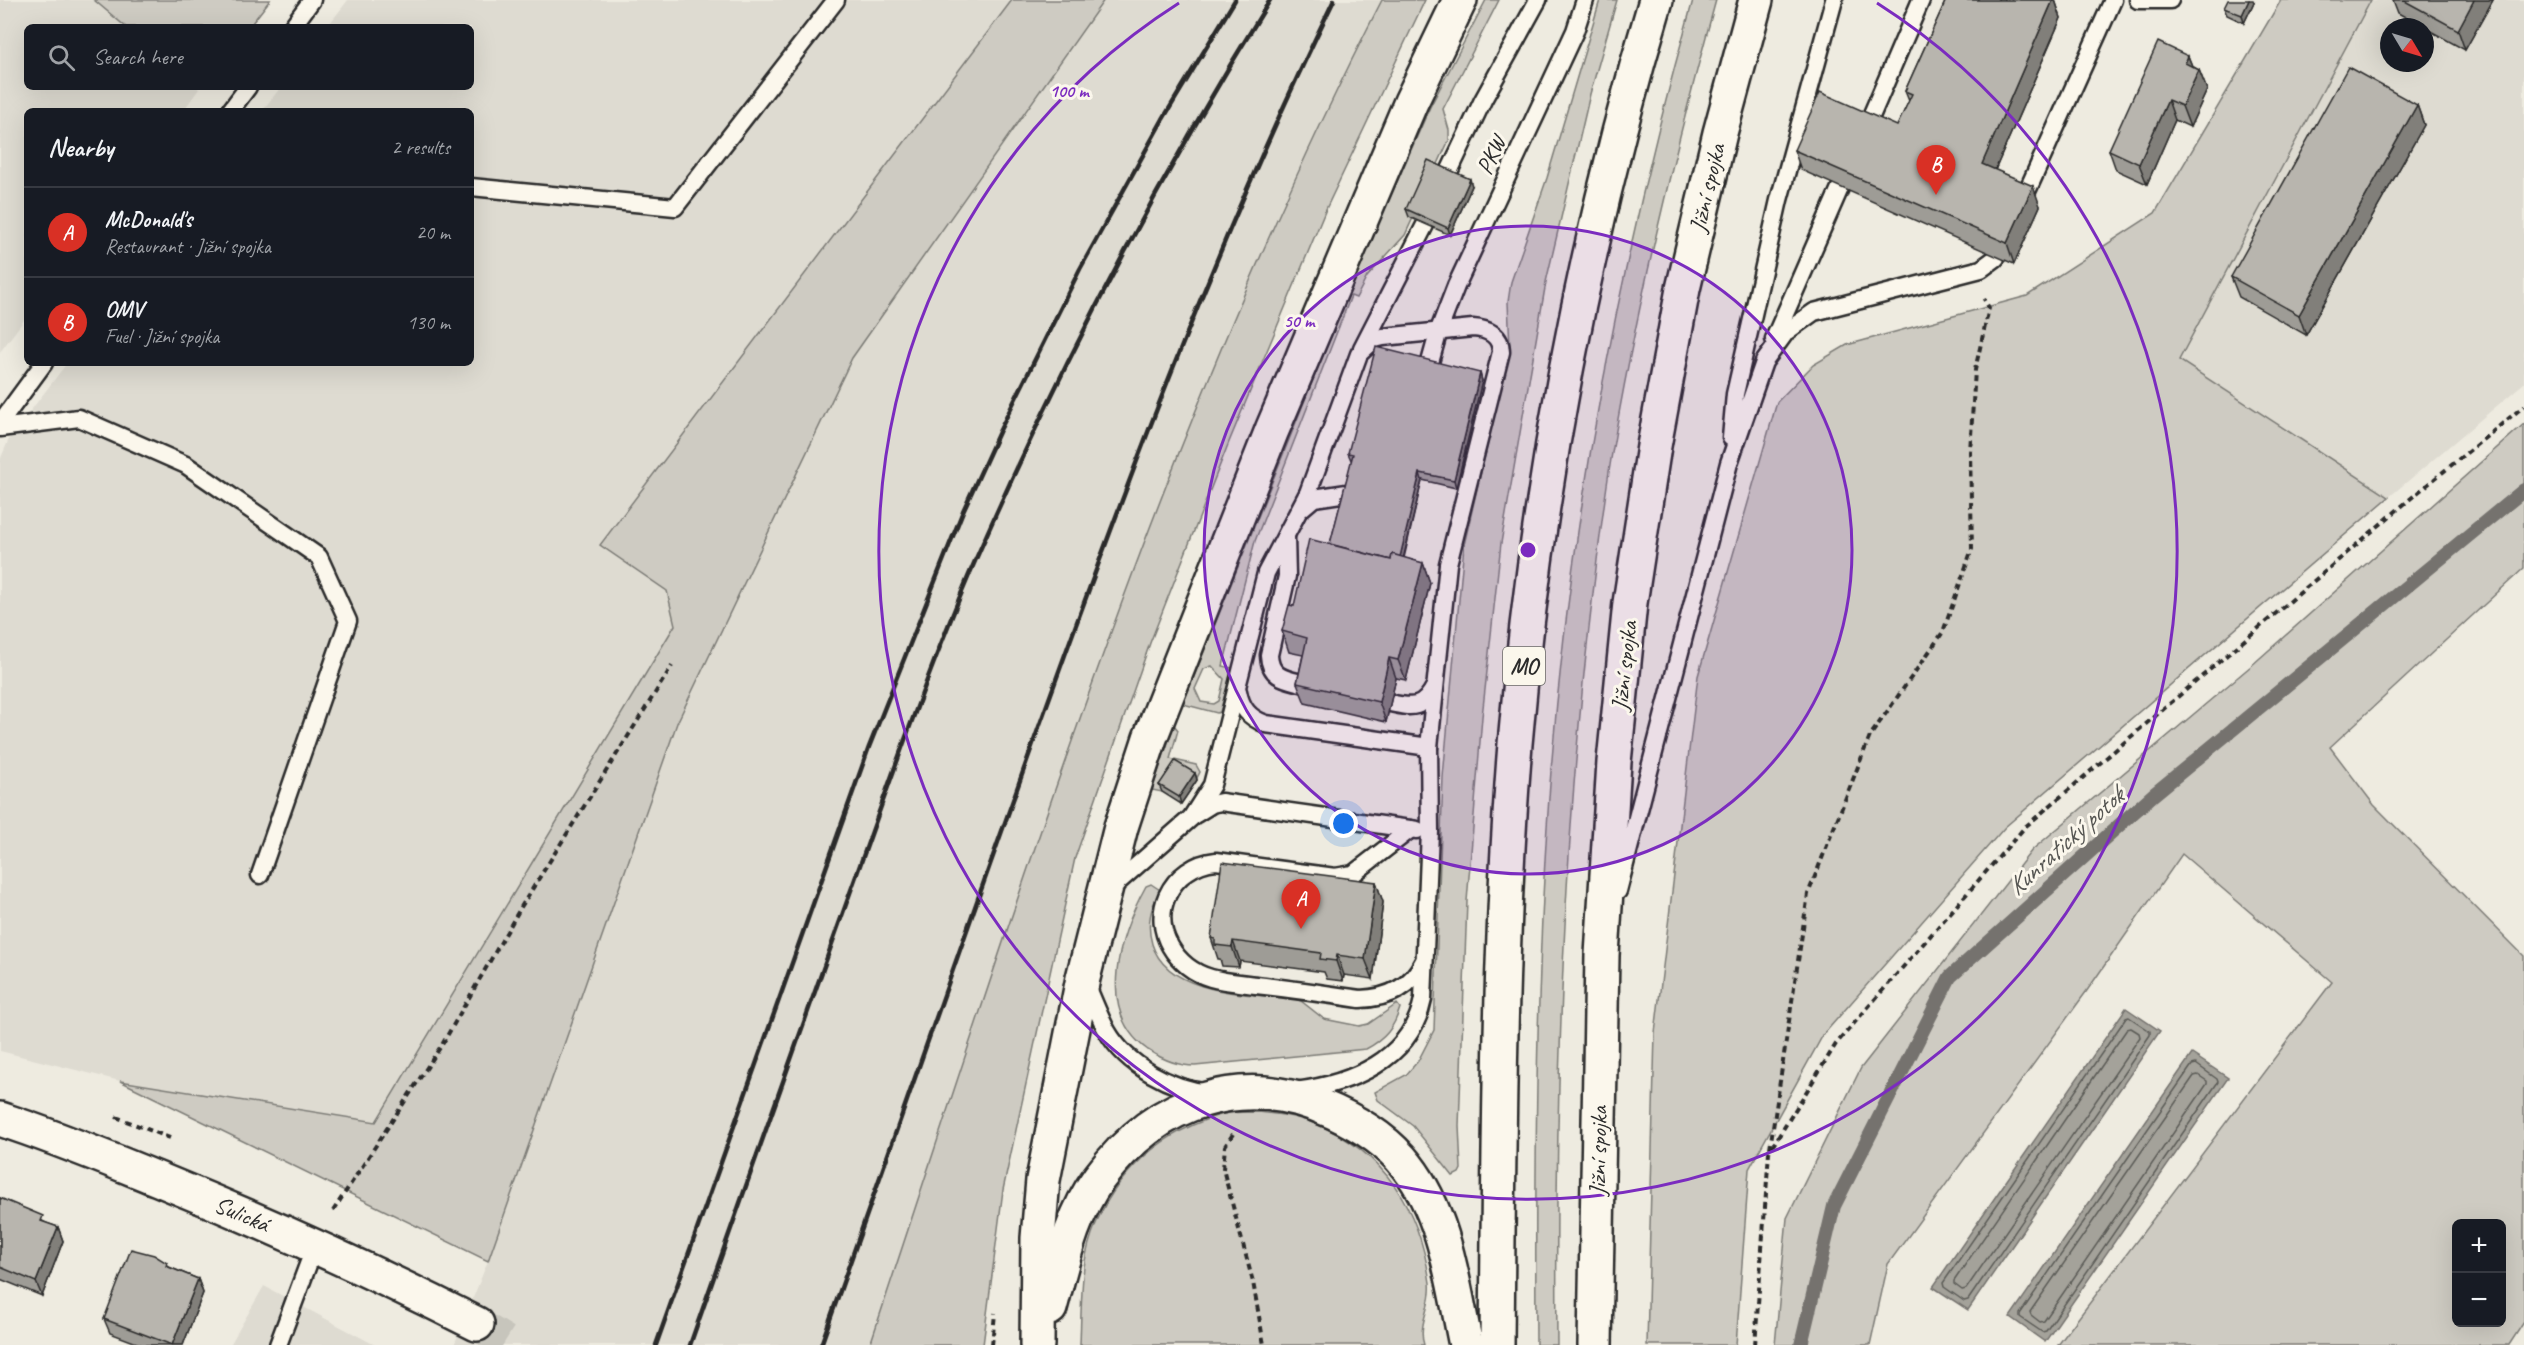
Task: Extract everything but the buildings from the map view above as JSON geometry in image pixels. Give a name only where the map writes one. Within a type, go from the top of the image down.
[{"type":"main road","points":[[1039,1345],[1038,1238],[1043,1180],[1083,978],[1121,827],[1150,738],[1272,430],[1411,102],[1461,0]]},
{"type":"main road","name":"MO","points":[[1497,1345],[1502,1002],[1507,866],[1516,741],[1532,596],[1552,452],[1579,309],[1611,168],[1656,0]]},
{"type":"main road","name":"Jižní spojka","points":[[1595,1345],[1602,956],[1614,762],[1630,603],[1654,446],[1683,289],[1720,133],[1756,0]]},
{"type":"main road","points":[[1039,1345],[1067,1244],[1086,1199],[1098,1180],[1129,1142],[1145,1128],[1184,1107],[1225,1095],[1278,1093],[1324,1107],[1370,1131],[1407,1166],[1440,1229],[1466,1345]]},
{"type":"main road","name":"Sulická","points":[[0,1119],[117,1163],[315,1246],[477,1324]]},
{"type":"lane","points":[[294,24],[312,0]]},
{"type":"lane","points":[[474,187],[675,207],[836,0]]},
{"type":"lane","points":[[1449,174],[1483,100],[1538,0]]},
{"type":"lane","name":"PKW","points":[[1429,366],[1439,330],[1456,286],[1575,30],[1584,0]]},
{"type":"lane","points":[[1729,463],[1735,394],[1740,371],[1779,200],[1834,0]]},
{"type":"lane","points":[[1866,128],[1921,0]]},
{"type":"lane","points":[[2024,198],[2113,0]]},
{"type":"lane","points":[[2139,0],[2170,0]]},
{"type":"lane","points":[[232,108],[246,90]]},
{"type":"lane","points":[[1602,956],[1729,463],[1764,362],[1840,188]]},
{"type":"lane","points":[[1191,818],[1212,785],[1266,573],[1308,493],[1359,354],[1425,225]]},
{"type":"lane","points":[[1764,362],[1786,332],[1814,312],[1968,273],[1981,269],[1996,258]]},
{"type":"lane","points":[[1278,1093],[1329,1085],[1372,1068],[1388,1057],[1415,1027],[1420,1013],[1425,958],[1430,831],[1429,747],[1448,564],[1501,352],[1498,338],[1481,328],[1439,330],[1375,339],[1359,354]]},
{"type":"lane","points":[[0,423],[42,366]]},
{"type":"lane","points":[[0,428],[79,418],[186,465],[319,557],[348,621],[260,874]]},
{"type":"lane","points":[[1299,511],[1314,498],[1347,493]]},
{"type":"lane","points":[[1287,534],[1284,546],[1287,576],[1269,663],[1271,670],[1281,678],[1309,685]]},
{"type":"lane","points":[[1390,703],[1408,707],[1417,706],[1424,703],[1436,685]]},
{"type":"lane","points":[[1238,690],[1239,700],[1249,716],[1266,724],[1429,747]]},
{"type":"lane","points":[[1104,895],[1203,808],[1221,802],[1430,831]]},
{"type":"lane","points":[[1411,829],[1353,874],[1335,877],[1216,861],[1202,862],[1178,879],[1163,905],[1162,918],[1170,948],[1177,957],[1188,967],[1211,978],[1360,999],[1378,999],[1394,993],[1408,982],[1418,972],[1425,958]]},
{"type":"lane","points":[[1083,978],[1108,1032],[1144,1069],[1171,1084],[1205,1093],[1225,1095]]},
{"type":"lane","points":[[278,1345],[315,1246]]},
{"type":"path","points":[[1755,1345],[1769,1152],[1808,894],[1869,735],[1943,632],[1972,549],[1970,452],[1975,370],[1989,308],[1968,273]]},
{"type":"path","points":[[1769,1152],[1836,1044],[2025,827],[2407,502],[2524,406]]},
{"type":"path","points":[[315,1246],[334,1209],[443,1043],[520,907],[672,666]]},
{"type":"path","points":[[1237,1128],[1225,1146],[1223,1169],[1253,1282],[1264,1345]]},
{"type":"shaded area","points":[[0,0],[94,0],[122,24],[24,24],[24,90],[198,90],[185,108],[24,108],[24,320],[0,352]]},
{"type":"shaded area","points":[[94,0],[270,0],[251,24],[122,24]]},
{"type":"shaded area","points":[[348,0],[1012,0],[601,545],[667,591],[675,625],[376,1123],[120,1081],[0,1051],[0,460],[9,439],[65,366],[474,366],[474,108],[264,108],[279,90],[474,90],[474,24],[329,24]]},
{"type":"shaded area","points":[[1012,0],[1104,0],[852,358],[677,723],[488,1261],[120,1081],[376,1122],[675,625],[667,591],[600,545]]},
{"type":"shaded area","points":[[1104,0],[1382,0],[1258,263],[1158,507],[1061,773],[870,1345],[454,1345],[488,1261],[677,723],[852,358]]},
{"type":"shaded area","points":[[1382,0],[1425,0],[1326,209],[1229,442],[1150,643],[1075,858],[1003,1190],[983,1345],[870,1345],[1040,832],[1163,493],[1230,326],[1303,162]]},
{"type":"shaded area","points":[[1486,0],[1499,0],[1443,109],[1449,130],[1449,140],[1405,235],[1367,277],[1356,298],[1351,296],[1255,541],[1223,666],[1232,668],[1220,712],[1183,704],[1347,295],[1430,107]],"holes":[[[1212,666],[1224,679],[1219,701],[1214,704],[1201,702],[1195,689],[1204,669]]]},
{"type":"shaded area","points":[[1600,0],[1617,0],[1590,94],[1546,282],[1501,543],[1482,717],[1467,901],[1459,1126],[1461,1169],[1453,1176],[1413,1126],[1378,1100],[1375,1092],[1406,1075],[1418,1061],[1434,1030],[1443,777],[1464,545],[1510,348],[1508,302],[1511,282],[1547,178]]},
{"type":"shaded area","points":[[1693,0],[1716,0],[1671,171],[1632,343],[1611,459],[1592,599],[1575,766],[1561,1014],[1557,1179],[1557,1345],[1536,1345],[1539,986],[1546,843],[1560,673],[1586,479],[1603,382],[1644,190]]},
{"type":"shaded area","points":[[2281,0],[2371,0],[2179,360],[2389,497],[2005,827],[1823,1035],[1749,1169],[1736,1345],[1647,1345],[1655,1033],[1698,676],[1777,402],[1813,365],[1847,345],[2027,296],[2155,213]]},
{"type":"shaded area","points":[[2371,0],[2524,0],[2524,383],[2389,497],[2179,360]]},
{"type":"shaded area","points":[[2524,424],[2524,568],[2330,747],[2374,805],[2524,956],[2524,1322],[2509,1345],[2058,1345],[2332,982],[2182,854],[2086,992],[1888,1264],[1870,1345],[1775,1345],[1787,1218],[1861,1068],[2032,850],[2251,666]]},
{"type":"shaded area","points":[[1174,725],[1178,730],[1170,759],[1196,765],[1200,772],[1196,780],[1178,768],[1162,792],[1152,790]]},
{"type":"shaded area","points":[[1151,884],[1160,890],[1150,916],[1149,930],[1152,944],[1161,961],[1174,973],[1212,989],[1292,998],[1301,1001],[1324,1019],[1359,1026],[1368,1024],[1397,1004],[1400,1008],[1392,1027],[1384,1037],[1366,1049],[1195,1066],[1176,1063],[1153,1053],[1131,1034],[1121,1015],[1117,994],[1117,971],[1128,926],[1146,886]]},
{"type":"shaded area","points":[[1258,1112],[1302,1119],[1340,1136],[1362,1150],[1380,1167],[1395,1187],[1418,1231],[1430,1283],[1422,1329],[1424,1345],[1080,1345],[1083,1276],[1089,1244],[1107,1202],[1120,1183],[1152,1150],[1191,1126],[1225,1114]]},
{"type":"shaded area","points":[[264,1286],[375,1345],[230,1345]]},
{"type":"water","points":[[2126,1008],[2160,1031],[1968,1310],[1933,1287]]},
{"type":"water","points":[[2192,1054],[2228,1078],[2045,1342],[2010,1317]]},
{"type":"waterway","name":"Kunratický potok","points":[[1801,1345],[1834,1206],[1950,977],[2153,795],[2524,490]]},
{"type":"tunnel","points":[[477,1324],[511,1345]]},
{"type":"railway","points":[[656,1345],[869,747],[963,511],[999,432],[1080,269],[1163,119],[1235,0]]},
{"type":"railway","points":[[690,1345],[910,726],[975,561],[1041,417],[1112,275],[1189,136],[1270,0]]},
{"type":"railway","points":[[821,1345],[1035,738],[1138,457],[1174,364],[1251,181],[1334,0]]},
{"type":"place","name":"OMV","points":[[1936,195]]},
{"type":"place","name":"McDonald's","points":[[1301,929]]}]
